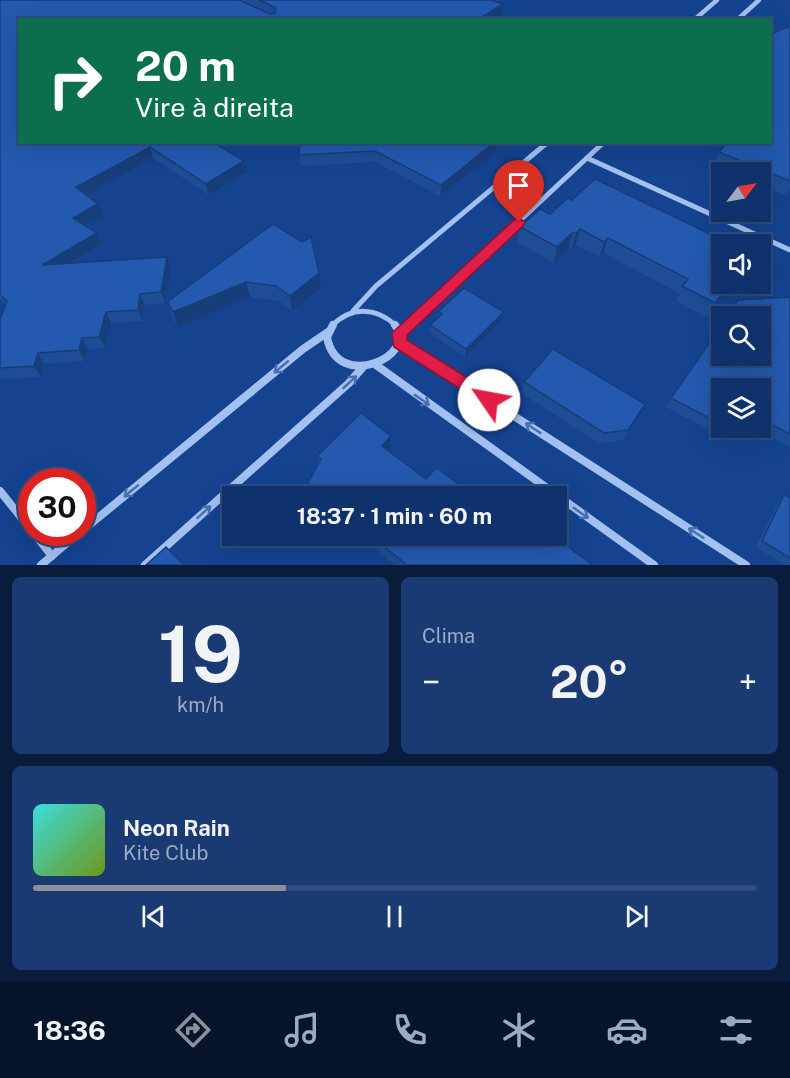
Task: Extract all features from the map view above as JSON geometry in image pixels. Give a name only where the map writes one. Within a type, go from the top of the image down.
[{"type":"street","points":[[696,18],[717,0]]},
{"type":"street","points":[[739,18],[759,0]]},
{"type":"street","points":[[353,311],[376,286],[545,144]]},
{"type":"street","points":[[399,333],[602,144]]},
{"type":"street","points":[[587,158],[790,250]]},
{"type":"street","points":[[96,520],[309,344],[328,332],[342,316],[353,311],[365,310],[387,316],[396,324],[399,342],[395,352],[387,360],[363,367],[350,365],[332,352],[328,342],[328,332]]},
{"type":"street","points":[[399,342],[736,562],[746,565]]},
{"type":"street","points":[[376,365],[654,565]]},
{"type":"street","points":[[145,565],[363,367]]},
{"type":"street","points":[[0,491],[18,514]]},
{"type":"street","points":[[43,546],[51,556]]},
{"type":"street","points":[[41,565],[64,546]]},
{"type":"building","points":[[0,0],[239,0],[270,14],[275,13],[276,8],[259,0],[491,0],[503,4],[480,18],[18,18],[18,144],[216,144],[244,161],[206,184],[150,147],[76,187],[98,204],[73,218],[97,233],[42,265],[167,257],[161,292],[140,294],[138,310],[106,312],[99,337],[82,338],[79,350],[38,353],[34,366],[0,368],[0,320],[7,301],[0,295]]},
{"type":"building","points":[[790,26],[790,181],[771,173],[771,162],[743,162],[719,152],[726,144],[772,144],[772,34]]},
{"type":"building","points":[[300,144],[492,144],[441,185],[375,151],[299,155]]},
{"type":"building","points":[[595,179],[711,234],[711,294],[722,294],[715,303],[682,286],[688,279],[608,238],[604,242],[580,229],[576,233],[573,232],[557,247],[520,227],[540,209],[550,214],[568,198],[572,200]]},
{"type":"building","points":[[273,224],[302,242],[311,237],[319,273],[290,296],[276,286],[246,282],[173,312],[167,302]]},
{"type":"building","points":[[464,288],[504,312],[466,349],[430,325],[442,314],[438,312]]},
{"type":"building","points":[[790,297],[790,434],[771,424],[771,378],[711,378],[711,419],[671,398],[711,341],[711,366],[771,366],[771,306],[734,306],[738,300]]},
{"type":"building","points":[[553,349],[645,404],[628,430],[604,433],[524,382]]},
{"type":"building","points":[[361,413],[391,436],[382,446],[426,479],[436,468],[462,486],[312,486],[308,483],[321,459],[317,456]]},
{"type":"building","points":[[784,495],[790,498],[790,558],[762,541]]},
{"type":"building","points":[[383,546],[567,546],[593,565],[407,565]]},
{"type":"building","points":[[166,547],[184,565],[146,565]]},
{"type":"route","points":[[489,400],[399,342],[399,333],[519,222]]}]
